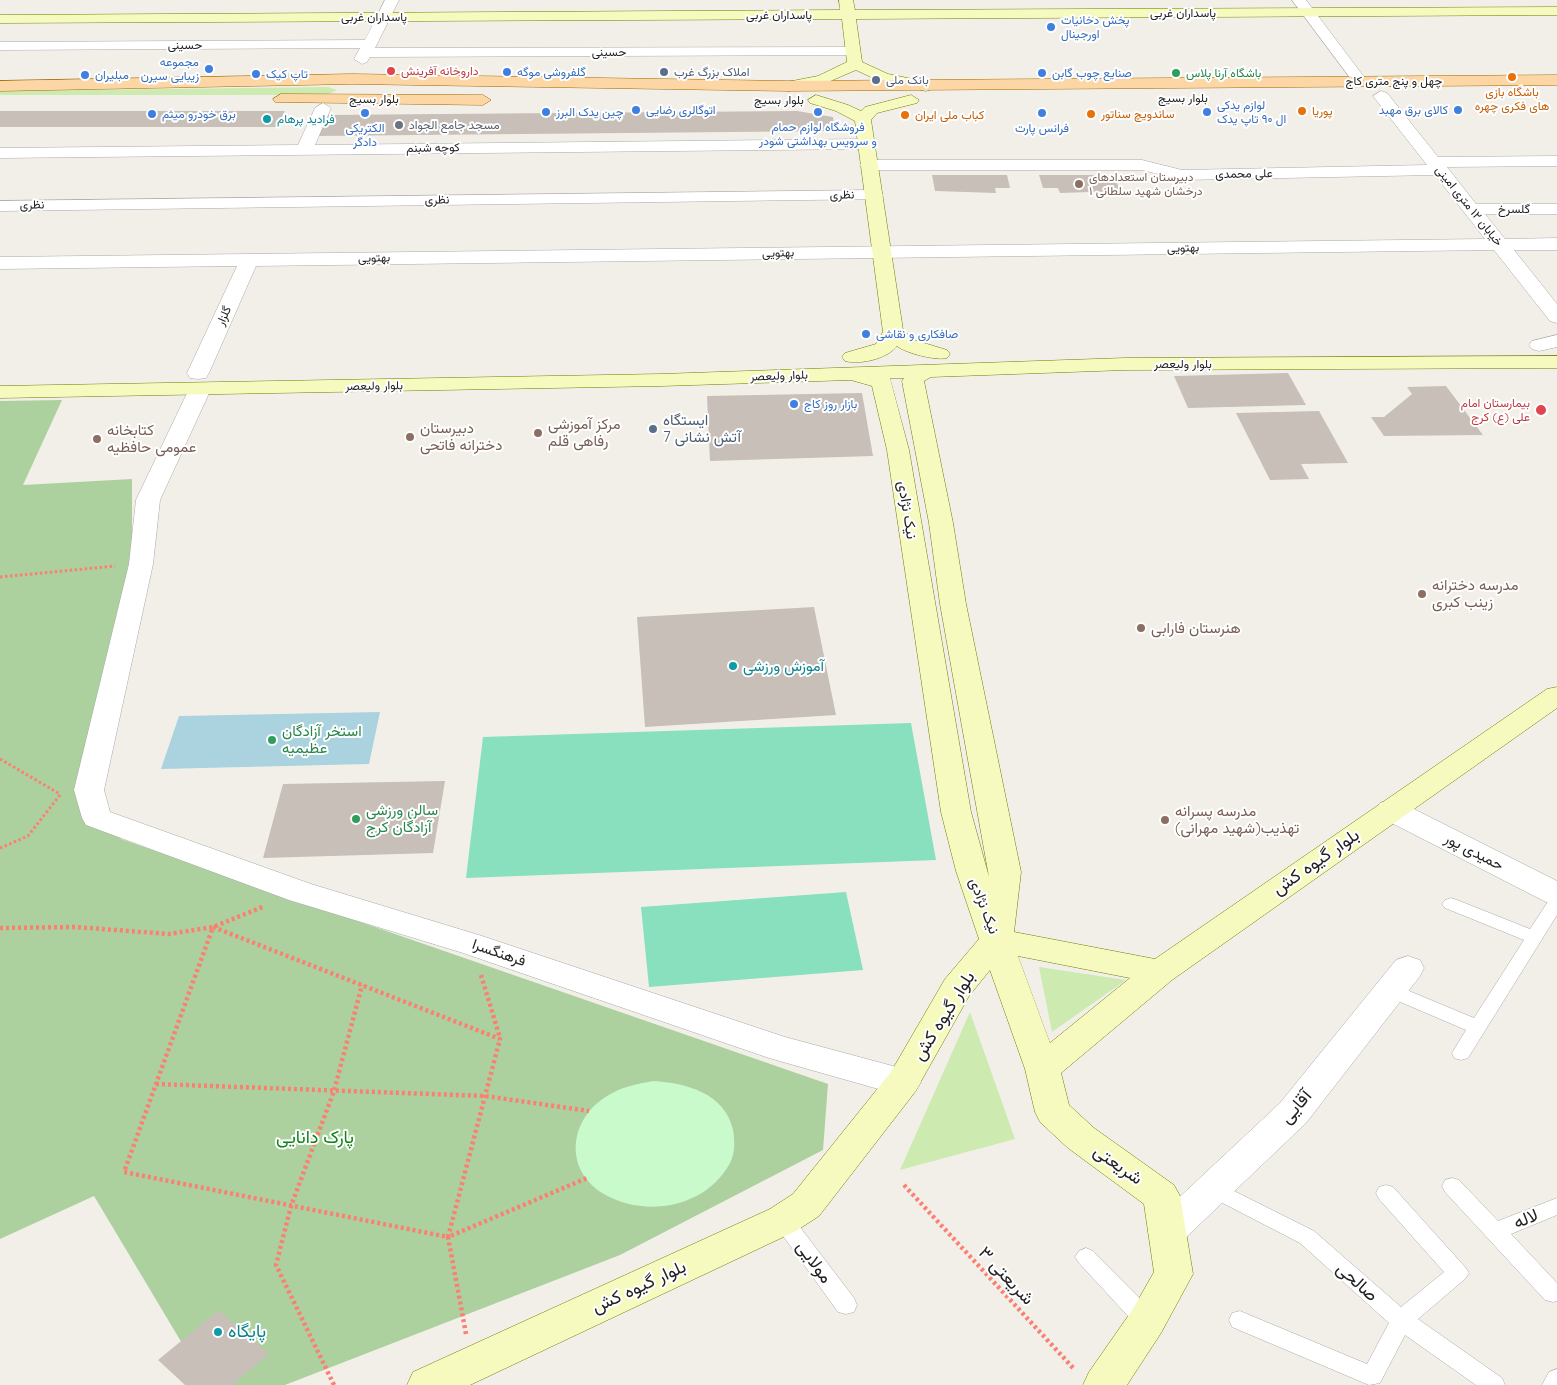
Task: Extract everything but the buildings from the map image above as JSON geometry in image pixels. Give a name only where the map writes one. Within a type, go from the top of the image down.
[{"type":"main road","name":"بلوار بسیج","points":[[0,86],[315,80],[788,86],[1230,84]]},
{"type":"main road","points":[[309,99],[335,96],[345,91],[340,85],[315,80]]},
{"type":"main road","points":[[412,100],[383,93],[384,89],[390,85],[417,80]]},
{"type":"main road","name":"چهل و پنج متری کاج","points":[[1230,84],[1359,80],[1557,80]]},
{"type":"main road","points":[[1230,84],[1262,88],[1557,87]]},
{"type":"main road","name":"بلوار بسیج","points":[[670,100],[1557,95]]},
{"type":"main road","name":"بلوار بسیج","points":[[269,99],[494,100]]},
{"type":"main road","points":[[0,100],[100,100]]},
{"type":"street","points":[[358,67],[392,0]]},
{"type":"street","points":[[1304,6],[1359,80]]},
{"type":"street","name":"پاسداران غربی","points":[[0,19],[383,17],[847,7],[1304,6],[1557,11]]},
{"type":"street","points":[[847,7],[854,58],[884,78],[926,86]]},
{"type":"street","name":"حسینی","points":[[0,46],[367,48],[854,58]]},
{"type":"street","points":[[788,86],[822,81],[835,76],[854,58]]},
{"type":"street","name":"خیابان ۱۲ متری امینی","points":[[1381,96],[1557,317]]},
{"type":"street","points":[[816,100],[842,108],[863,118]]},
{"type":"street","points":[[863,118],[872,110],[911,100]]},
{"type":"street","points":[[304,150],[323,108]]},
{"type":"street","points":[[852,365],[888,346],[893,332],[863,118]]},
{"type":"street","name":"کوچه شبنم","points":[[0,153],[866,144]]},
{"type":"street","name":"علی محمدی","points":[[869,165],[1142,165],[1182,175],[1557,161]]},
{"type":"street","name":"نظری","points":[[0,206],[874,195]]},
{"type":"street","name":"گلسرخ","points":[[1471,209],[1557,209]]},
{"type":"street","name":"بهتویی","points":[[0,263],[1557,244]]},
{"type":"street","name":"گلزار","points":[[97,818],[89,790],[141,564],[148,500],[249,260]]},
{"type":"street","points":[[852,365],[882,382],[928,368],[907,344],[893,332]]},
{"type":"street","name":"بلوار ولیعصر","points":[[0,392],[199,381],[595,374],[852,365],[928,368],[1124,357],[1551,343]]},
{"type":"street","name":"بلوار ولیعصر","points":[[1175,356],[1557,362]]},
{"type":"street","name":"نیک نژادی","points":[[928,368],[926,448],[962,650],[1005,872],[997,940]]},
{"type":"street","name":"بلوار ولیعصر","points":[[0,376],[199,381]]},
{"type":"street","name":"نیک نژادی","points":[[882,382],[898,450],[956,812],[971,871],[997,940]]},
{"type":"street","points":[[898,450],[926,448]]},
{"type":"street","points":[[930,652],[962,650]]},
{"type":"street","name":"بلوار گیوه کش","points":[[1042,1069],[1160,972],[1557,695]]},
{"type":"street","name":"حمیدی پور","points":[[1391,810],[1557,894]]},
{"type":"street","name":"فرهنگسرا","points":[[97,818],[300,892],[471,944],[781,1049],[903,1082]]},
{"type":"street","points":[[997,940],[1160,972]]},
{"type":"street","name":"شریعتی","points":[[997,940],[1042,1069],[1053,1112],[1081,1138],[1161,1196],[1174,1274],[1147,1321],[1106,1378]]},
{"type":"street","name":"بلوار گیوه کش","points":[[428,1385],[783,1220],[806,1205],[903,1082],[957,988],[997,940]]},
{"type":"street","name":"آقایی","points":[[1167,1232],[1294,1113],[1399,979]]},
{"type":"lane","points":[[1461,1053],[1557,901]]},
{"type":"lane","points":[[1451,904],[1534,937]]},
{"type":"lane","points":[[1399,979],[1441,1010],[1477,1027]]},
{"type":"lane","points":[[1452,1186],[1553,1293]]},
{"type":"lane","name":"صالحی","points":[[1214,1189],[1307,1237],[1385,1308],[1494,1385]]},
{"type":"lane","points":[[1240,1320],[1372,1376],[1402,1320],[1458,1273],[1386,1192]]},
{"type":"lane","name":"لاله","points":[[1496,1231],[1557,1206]]},
{"type":"lane","name":"مولایی","points":[[783,1220],[846,1305]]},
{"type":"lane","points":[[1086,1257],[1147,1321]]},
{"type":"lane","points":[[1553,1385],[1557,1379]]},
{"type":"path","points":[[0,577],[141,564]]},
{"type":"path","points":[[0,759],[61,794],[28,836],[0,848]]},
{"type":"path","points":[[0,928],[75,927],[169,934],[213,927],[300,892]]},
{"type":"path","points":[[213,927],[500,1039]]},
{"type":"path","points":[[213,927],[124,1172],[448,1237],[587,1178]]},
{"type":"path","points":[[471,944],[500,1039],[448,1237],[471,1365]]},
{"type":"path","points":[[334,1385],[276,1265],[291,1206],[334,1091],[362,985]]},
{"type":"path","points":[[156,1084],[485,1096],[589,1111]]},
{"type":"path","name":"شریعتی ۳","points":[[904,1185],[1106,1378]]},
{"type":"green space","points":[[328,87],[337,90],[327,95],[0,95],[0,91]]},
{"type":"green space","name":"پارک دانایی","points":[[62,400],[23,485],[132,479],[132,567],[92,807],[121,839],[828,1084],[823,1150],[620,1255],[285,1385],[207,1385],[94,1196],[0,1239],[0,401]]},
{"type":"green space","points":[[911,723],[936,860],[466,878],[483,737]]},
{"type":"green space","points":[[846,892],[863,970],[649,987],[641,907]]},
{"type":"green space","points":[[1039,967],[1126,980],[1052,1032]]},
{"type":"green space","points":[[970,1012],[1015,1139],[900,1170]]},
{"type":"green space","points":[[653,1081],[678,1084],[702,1092],[713,1099],[729,1117],[734,1143],[733,1156],[730,1163],[719,1178],[706,1190],[690,1199],[656,1207],[638,1206],[620,1201],[604,1194],[591,1184],[582,1172],[577,1159],[576,1145],[579,1131],[585,1118],[594,1106],[618,1090]]},
{"type":"water","name":"استخر آزادگان عظیمیه","points":[[380,712],[369,764],[161,769],[179,716]]},
{"type":"place","name":"پخش دخانیات اورجینال","points":[[1051,27]]},
{"type":"place","name":"مجموعه زیبایی سیرن","points":[[209,69]]},
{"type":"place","name":"داروخانه آفرینش","points":[[391,71]]},
{"type":"place","name":"گلفروشی موگه","points":[[507,72]]},
{"type":"place","name":"املاک بزرگ غرب","points":[[664,72]]},
{"type":"place","name":"صنایع چوب گابن","points":[[1042,73]]},
{"type":"place","name":"باشگاه آرنا پلاس","points":[[1176,73]]},
{"type":"place","name":"تاپ کیک","points":[[256,74]]},
{"type":"place","name":"مبلیران","points":[[85,75]]},
{"type":"place","name":"باشگاه بازی های فکری چهره","points":[[1512,77]]},
{"type":"place","name":"بانک ملی","points":[[876,80]]},
{"type":"place","name":"اتوگالری رضایی","points":[[636,110]]},
{"type":"place","name":"کالای برق مهبد","points":[[1458,110]]},
{"type":"place","name":"پوریا","points":[[1302,111]]},
{"type":"place","name":"چین یدک البرز","points":[[546,112]]},
{"type":"place","name":"فروشگاه لوازم حمام و سرویس بهداشتی شودر","points":[[818,112]]},
{"type":"place","name":"لوازم یدکی ال ۹۰ تاپ یدک","points":[[1207,112]]},
{"type":"place","name":"الکتریکی دادگر","points":[[365,113]]},
{"type":"place","name":"فرانس پارت","points":[[1042,113]]},
{"type":"place","name":"برق خودرو میثم","points":[[152,114]]},
{"type":"place","name":"ساندویچ سناتور","points":[[1091,114]]},
{"type":"place","name":"کباب ملی ایران","points":[[905,115]]},
{"type":"place","name":"فرادید پرهام","points":[[267,119]]},
{"type":"place","name":"مسجد جامع الجواد","points":[[399,125]]},
{"type":"place","name":"دبیرستان استعدادهای درخشان شهید سلطانی ۱","points":[[1079,184]]},
{"type":"place","name":"صافکاری و نقاشی","points":[[866,334]]},
{"type":"place","name":"بازار روز کاج","points":[[794,404]]},
{"type":"place","name":"بیمارستان امام علی (ع) کرج","points":[[1541,410]]},
{"type":"place","name":"ایستگاه آتش نشانی 7","points":[[653,429]]},
{"type":"place","name":"مرکز آموزشی رفاهی قلم","points":[[538,433]]},
{"type":"place","name":"دبیرستان دخترانه فاتحی","points":[[410,437]]},
{"type":"place","name":"کتابخانه عمومی حافظیه","points":[[97,439]]},
{"type":"place","name":"مدرسه دخترانه زینب کبری","points":[[1422,594]]},
{"type":"place","name":"هنرستان فارابی","points":[[1141,628]]},
{"type":"place","name":"آموزش ورزشی","points":[[733,666]]},
{"type":"place","name":"استخر آزادگان عظیمیه","points":[[272,740]]},
{"type":"place","name":"سالن ورزشی آزادگان کرج","points":[[356,819]]},
{"type":"place","name":"مدرسه پسرانه تهذیب(شهید مهرانی)","points":[[1165,820]]},
{"type":"place","name":"پایگاه","points":[[218,1332]]}]
